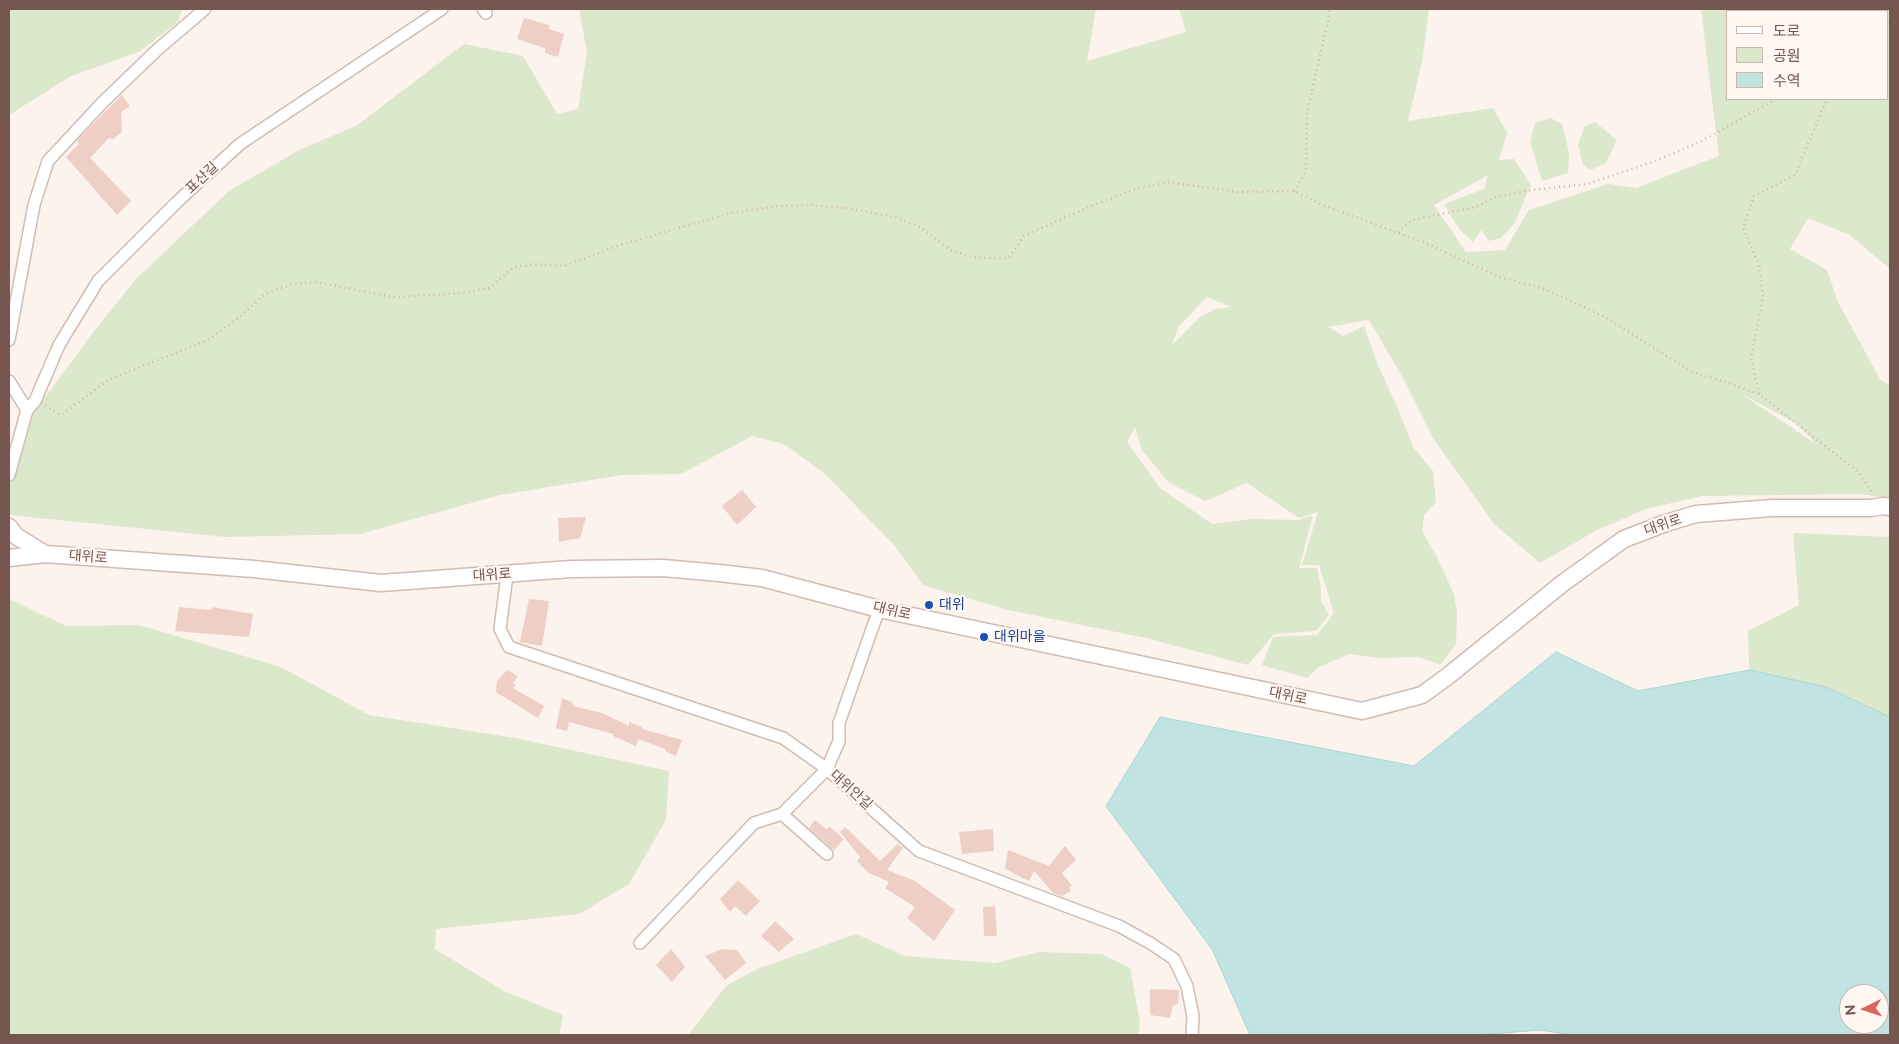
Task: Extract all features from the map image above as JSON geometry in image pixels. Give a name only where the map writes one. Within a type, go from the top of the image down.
[{"type":"main road","name":"대위로","points":[[9,558],[44,554],[254,569],[381,583],[571,569],[654,568],[762,578],[879,609],[1362,712],[1422,695],[1563,583],[1624,539],[1696,514],[1772,508],[1887,507]]},
{"type":"main road","points":[[9,526],[16,536],[44,554]]},
{"type":"street","points":[[9,340],[34,205],[48,161],[102,103],[158,49],[205,9]]},
{"type":"street","name":"표산길","points":[[9,474],[27,410],[34,401],[59,345],[98,280],[176,203],[240,144],[442,9]]},
{"type":"street","points":[[9,381],[27,410]]},
{"type":"street","name":"대위안길","points":[[507,575],[500,630],[509,647],[783,738],[827,769],[919,851],[1119,926],[1150,943],[1174,958],[1187,986],[1193,1016],[1192,1035]]},
{"type":"street","points":[[640,943],[754,823],[782,814],[827,769],[838,742],[839,723],[879,609]]},
{"type":"street","points":[[782,814],[828,854]]},
{"type":"path","points":[[1294,191],[1306,171],[1307,113],[1329,17],[1329,9]]},
{"type":"path","points":[[1398,232],[1412,220],[1476,207],[1496,197],[1524,191],[1587,184],[1655,162],[1700,142],[1774,100]]},
{"type":"path","points":[[1759,394],[1751,358],[1763,297],[1759,265],[1743,228],[1754,196],[1795,175],[1827,100]]},
{"type":"path","points":[[34,401],[61,414],[108,380],[158,362],[208,340],[237,319],[265,294],[293,284],[315,282],[394,297],[462,293],[489,288],[514,267],[537,264],[564,266],[620,246],[731,213],[779,206],[846,208],[895,217],[922,228],[950,250],[976,258],[1008,258],[1024,236],[1135,189],[1168,182],[1238,192],[1294,191],[1320,204],[1423,242],[1500,277],[1545,289],[1607,318],[1692,372],[1759,394],[1857,471],[1887,507]]},
{"type":"green space","points":[[9,9],[182,9],[178,22],[139,52],[71,76],[9,115]]},
{"type":"green space","points":[[579,9],[1096,9],[1087,61],[1186,32],[1179,9],[1429,9],[1422,62],[1408,121],[1493,108],[1507,133],[1499,160],[1514,159],[1531,185],[1514,224],[1501,238],[1489,241],[1481,230],[1473,242],[1459,229],[1444,204],[1484,189],[1488,175],[1434,205],[1466,252],[1505,250],[1529,210],[1608,184],[1636,188],[1719,156],[1701,9],[1890,9],[1890,269],[1850,235],[1808,218],[1790,249],[1827,270],[1838,302],[1880,379],[1890,386],[1890,499],[1861,494],[1702,496],[1646,509],[1597,530],[1540,563],[1494,524],[1433,438],[1403,378],[1369,320],[1328,327],[1343,336],[1364,326],[1377,363],[1413,447],[1433,471],[1436,502],[1424,515],[1422,531],[1436,555],[1454,594],[1457,613],[1456,644],[1440,665],[1419,657],[1380,658],[1349,654],[1319,667],[1307,678],[1262,665],[1273,637],[1317,635],[1334,613],[1319,565],[1302,565],[1318,512],[1299,518],[1247,483],[1205,501],[1169,483],[1142,450],[1135,427],[1127,442],[1160,488],[1212,524],[1252,519],[1299,520],[1313,515],[1299,568],[1317,568],[1321,588],[1321,601],[1329,615],[1316,631],[1274,634],[1248,665],[1146,638],[1008,610],[923,585],[894,545],[824,473],[784,444],[752,436],[681,474],[622,475],[500,495],[360,534],[226,537],[9,515],[9,446],[92,334],[135,280],[229,191],[299,150],[356,126],[464,44],[523,56],[557,114],[578,109],[587,52]],"holes":[[[1207,297],[1231,307],[1215,309],[1199,318],[1172,345],[1179,326]],[[1744,396],[1797,424],[1816,444]]]},
{"type":"green space","points":[[1551,118],[1562,124],[1569,153],[1568,173],[1542,181],[1530,142],[1535,123]]},
{"type":"green space","points":[[1595,122],[1617,140],[1606,163],[1591,170],[1583,165],[1578,144],[1585,126]]},
{"type":"green space","points":[[1793,533],[1890,537],[1890,717],[1826,687],[1749,670],[1748,631],[1799,605]]},
{"type":"green space","points":[[9,599],[66,626],[139,625],[281,667],[369,715],[515,738],[669,771],[666,820],[629,884],[579,914],[436,929],[435,949],[504,991],[563,1015],[559,1035],[9,1035]]},
{"type":"green space","points":[[856,934],[905,956],[995,963],[1039,952],[1101,954],[1130,968],[1140,1022],[1138,1035],[685,1035],[689,1034],[726,986],[757,969]]},
{"type":"water","points":[[1556,652],[1638,691],[1749,670],[1826,687],[1890,717],[1890,1035],[1571,1035],[1540,1030],[1479,1035],[1250,1035],[1212,949],[1106,806],[1160,717],[1414,766]]},
{"type":"building","points":[[524,18],[549,25],[549,29],[564,34],[558,57],[545,53],[545,48],[517,39]]},
{"type":"building","points":[[122,95],[130,106],[121,112],[122,132],[113,139],[109,138],[90,158],[131,201],[117,215],[66,157],[79,144],[77,141],[84,133]]},
{"type":"building","points":[[742,490],[756,507],[737,525],[722,506]]},
{"type":"building","points":[[586,517],[580,538],[559,542],[558,518]]},
{"type":"building","points":[[529,599],[549,601],[542,646],[520,642]]},
{"type":"building","points":[[179,607],[211,610],[212,607],[253,614],[249,637],[175,631]]},
{"type":"building","points":[[507,670],[518,676],[513,683],[516,685],[513,688],[544,706],[538,718],[496,692],[497,681]]},
{"type":"building","points":[[562,698],[572,702],[573,706],[602,713],[629,726],[629,722],[642,727],[642,729],[682,740],[676,756],[665,751],[665,749],[638,739],[636,746],[613,736],[613,734],[569,722],[567,731],[556,728]]},
{"type":"building","points":[[815,820],[826,829],[830,827],[844,839],[834,850],[809,828]]},
{"type":"building","points":[[845,827],[880,861],[898,844],[903,848],[887,870],[915,881],[955,910],[934,941],[907,918],[915,907],[885,888],[889,882],[867,872],[857,861],[860,857],[840,832]]},
{"type":"building","points":[[993,829],[994,851],[962,854],[959,832]]},
{"type":"building","points":[[1065,846],[1076,860],[1062,873],[1072,886],[1069,887],[1071,891],[1062,896],[1053,893],[1034,871],[1029,881],[1005,869],[1008,850],[1049,866]]},
{"type":"building","points":[[738,880],[760,901],[746,916],[735,906],[730,912],[720,899]]},
{"type":"building","points":[[995,906],[997,936],[984,936],[983,907]]},
{"type":"building","points":[[775,921],[794,939],[779,952],[761,936]]},
{"type":"building","points":[[671,949],[685,967],[672,982],[656,965]]},
{"type":"building","points":[[722,949],[737,950],[746,963],[725,980],[705,956]]},
{"type":"building","points":[[1150,989],[1179,990],[1178,1004],[1173,1005],[1170,1018],[1150,1015]]},
{"type":"place","name":"대위","points":[[929,605]]},
{"type":"place","name":"대위마을","points":[[984,637]]}]
